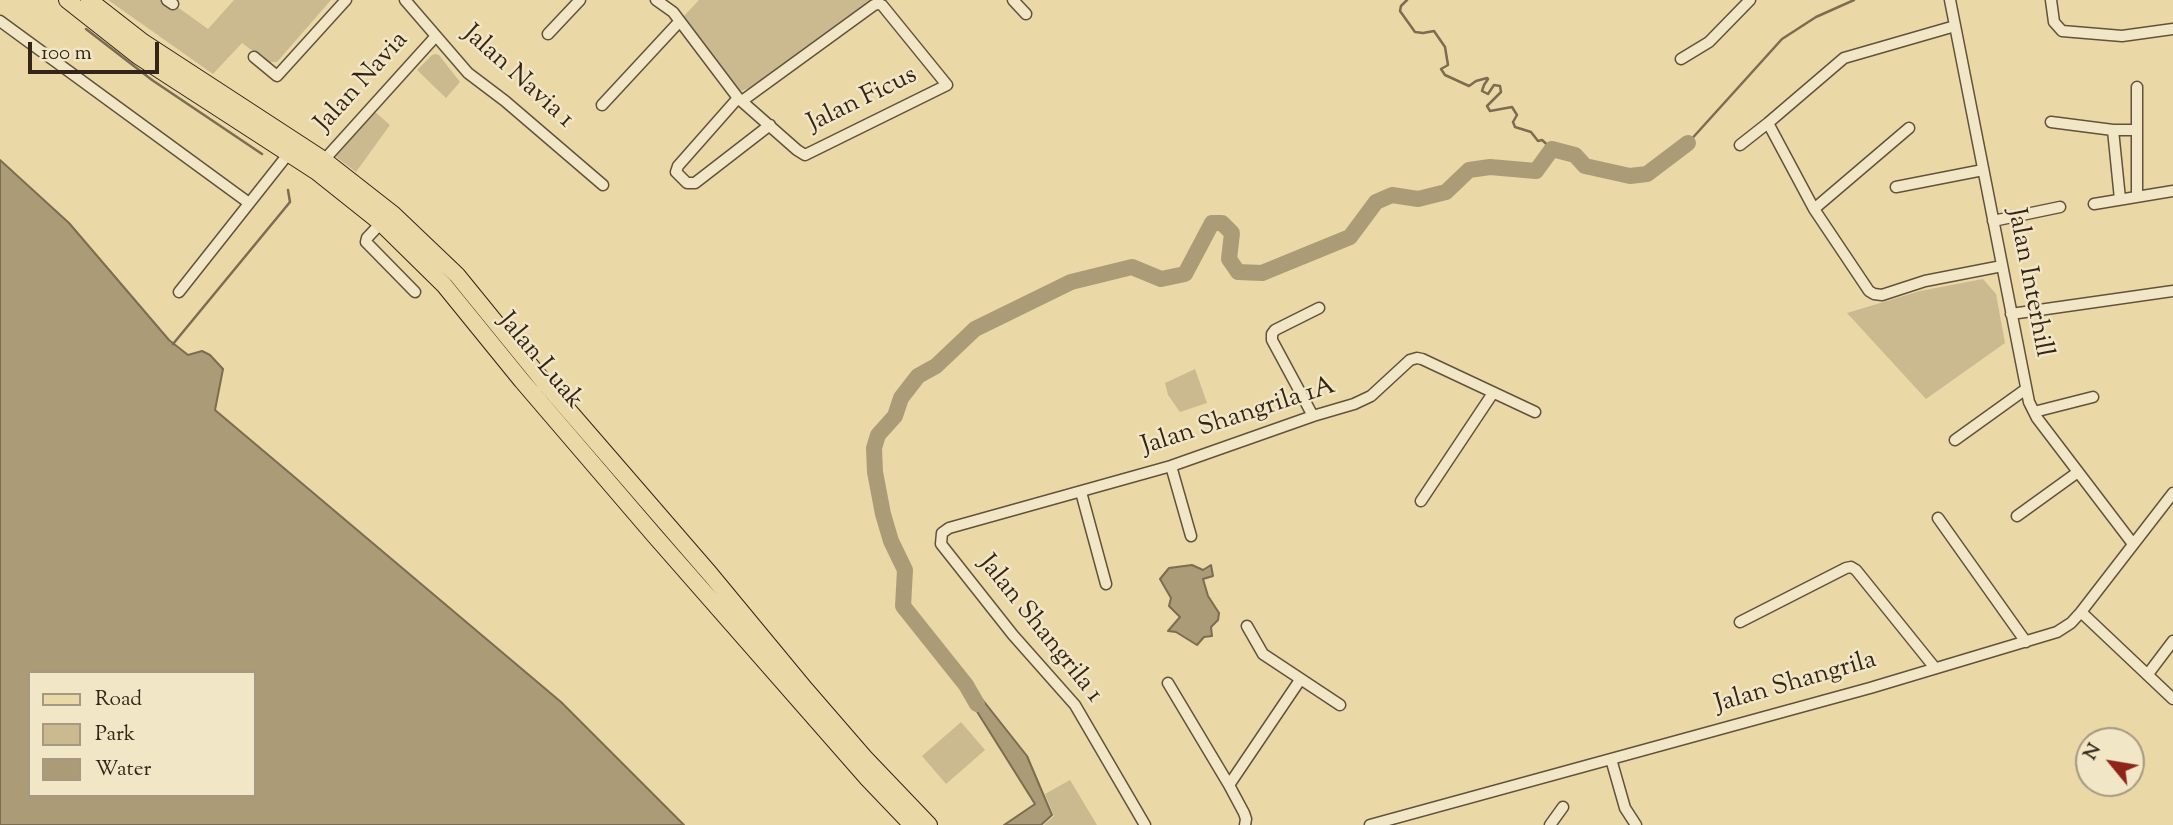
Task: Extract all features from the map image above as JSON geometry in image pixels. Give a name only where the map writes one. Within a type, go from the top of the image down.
[{"type":"main road","name":"Jalan Luak","points":[[67,0],[138,56],[289,153],[381,223],[444,285],[570,438],[789,690],[912,825]]},
{"type":"main road","name":"Jalan Luak","points":[[89,0],[143,42],[324,160],[393,214],[457,275],[544,382],[855,747],[929,825]]},
{"type":"main road","points":[[499,324],[529,370],[522,381]]},
{"type":"main road","points":[[544,382],[540,391],[570,438]]},
{"type":"street","points":[[254,57],[277,76],[346,0]]},
{"type":"street","name":"Jalan Navia 1","points":[[405,0],[468,73],[603,185]]},
{"type":"street","points":[[548,34],[580,0]]},
{"type":"street","name":"Jalan Ficus","points":[[656,0],[673,12],[740,100],[805,155],[947,85],[882,5],[878,4],[740,100]]},
{"type":"street","points":[[1013,0],[1026,14]]},
{"type":"street","points":[[1681,59],[1709,42],[1750,0]]},
{"type":"street","name":"Jalan Interhill","points":[[1950,0],[2026,389],[2034,412],[2133,544]]},
{"type":"street","points":[[2051,0],[2054,22],[2062,31],[2122,36],[2173,29]]},
{"type":"street","points":[[0,20],[249,203]]},
{"type":"street","points":[[602,105],[679,22]]},
{"type":"street","points":[[1740,145],[1844,58],[1955,26]]},
{"type":"street","name":"Jalan Navia","points":[[324,160],[436,36]]},
{"type":"street","points":[[2137,87],[2137,196]]},
{"type":"street","points":[[740,100],[678,166],[676,172],[687,183],[695,183],[770,125]]},
{"type":"street","points":[[2051,122],[2113,130],[2136,130]]},
{"type":"street","points":[[1769,123],[1814,209],[1874,295],[1882,295],[1925,281],[2002,266]]},
{"type":"street","points":[[1814,209],[1909,128]]},
{"type":"street","points":[[2113,130],[2120,199]]},
{"type":"street","points":[[180,292],[289,153]]},
{"type":"street","points":[[1896,187],[1983,170]]},
{"type":"street","points":[[2094,204],[2173,191]]},
{"type":"street","points":[[1993,221],[2060,207]]},
{"type":"street","points":[[381,223],[366,242],[415,292]]},
{"type":"street","points":[[2011,314],[2173,290]]},
{"type":"street","points":[[1312,416],[1272,340],[1272,334],[1319,308]]},
{"type":"street","name":"Jalan Shangrila 1A","points":[[941,537],[949,528],[1171,466],[1312,416],[1354,404],[1371,396],[1410,360],[1416,358],[1535,412]]},
{"type":"street","points":[[1955,440],[2026,389]]},
{"type":"street","points":[[1422,501],[1493,393]]},
{"type":"street","points":[[2034,412],[2093,397]]},
{"type":"street","points":[[1171,466],[1191,536]]},
{"type":"street","points":[[2017,516],[2078,471]]},
{"type":"street","points":[[1081,492],[1106,584]]},
{"type":"street","name":"Jalan Shangrila","points":[[1370,825],[2057,632],[2081,612],[2173,493]]},
{"type":"street","points":[[1938,518],[2026,642]]},
{"type":"street","name":"Jalan Shangrila 1","points":[[941,537],[941,544],[1013,635],[1075,705],[1145,825]]},
{"type":"street","points":[[1740,622],[1846,568],[1851,568],[1856,570],[1935,668]]},
{"type":"street","points":[[2081,612],[2173,699]]},
{"type":"street","points":[[1247,626],[1263,654],[1340,705]]},
{"type":"street","points":[[2148,674],[2173,641]]},
{"type":"street","points":[[1229,785],[1300,680]]},
{"type":"street","points":[[1168,683],[1229,785],[1244,813],[1245,825]]},
{"type":"street","points":[[1611,759],[1625,808],[1636,825]]},
{"type":"street","points":[[1550,825],[1563,807]]},
{"type":"green space","points":[[108,0],[161,0],[172,8],[176,6],[208,29],[234,0],[331,0],[277,62],[268,62],[242,43],[213,74]]},
{"type":"green space","points":[[699,0],[875,0],[754,87],[740,91],[687,24],[684,16]]},
{"type":"green space","points":[[436,54],[460,82],[446,98],[417,70]]},
{"type":"green space","points":[[374,111],[390,125],[356,172],[335,156]]},
{"type":"green space","points":[[1983,279],[1996,294],[2005,343],[1926,399],[1847,313],[1920,291]]},
{"type":"green space","points":[[1195,369],[1207,403],[1180,412],[1168,395],[1165,383]]},
{"type":"green space","points":[[961,722],[985,750],[946,784],[922,756]]},
{"type":"green space","points":[[1070,780],[1097,825],[1044,825],[1054,816],[1045,794]]},
{"type":"water","points":[[0,160],[69,223],[169,340],[188,355],[202,351],[210,355],[223,369],[215,410],[561,702],[684,825],[0,825]]},
{"type":"water","points":[[1192,565],[1203,570],[1211,565],[1213,576],[1203,579],[1208,596],[1219,613],[1218,620],[1211,627],[1212,636],[1204,637],[1197,645],[1176,632],[1168,631],[1180,617],[1169,606],[1171,598],[1160,579],[1169,568]]},
{"type":"water","points":[[966,685],[978,694],[1027,756],[1052,815],[1041,825],[1004,825],[1035,804],[976,710]]},
{"type":"waterway","points":[[1407,0],[1400,11],[1415,32],[1434,31],[1445,47],[1448,65],[1441,69],[1445,75],[1469,86],[1487,78],[1482,91],[1488,94],[1494,85],[1500,86],[1501,92],[1487,106],[1490,111],[1512,107],[1517,115],[1513,122],[1515,127],[1531,132],[1538,141],[1542,140],[1552,149]]},
{"type":"waterway","points":[[1688,143],[1782,39],[1816,17],[1854,0]]},
{"type":"waterway","points":[[86,29],[152,80],[262,154]]},
{"type":"waterway","points":[[977,704],[966,685],[903,606],[905,570],[891,541],[883,514],[875,472],[874,448],[878,435],[895,416],[901,398],[918,376],[936,366],[975,329],[1071,282],[1132,267],[1161,279],[1185,274],[1212,223],[1222,223],[1232,233],[1229,259],[1238,272],[1262,273],[1350,237],[1376,202],[1392,195],[1418,199],[1446,192],[1469,170],[1490,167],[1536,171],[1552,149],[1575,155],[1585,166],[1630,176],[1647,174],[1688,143]]},
{"type":"waterway","points":[[173,344],[290,202],[288,190]]}]
